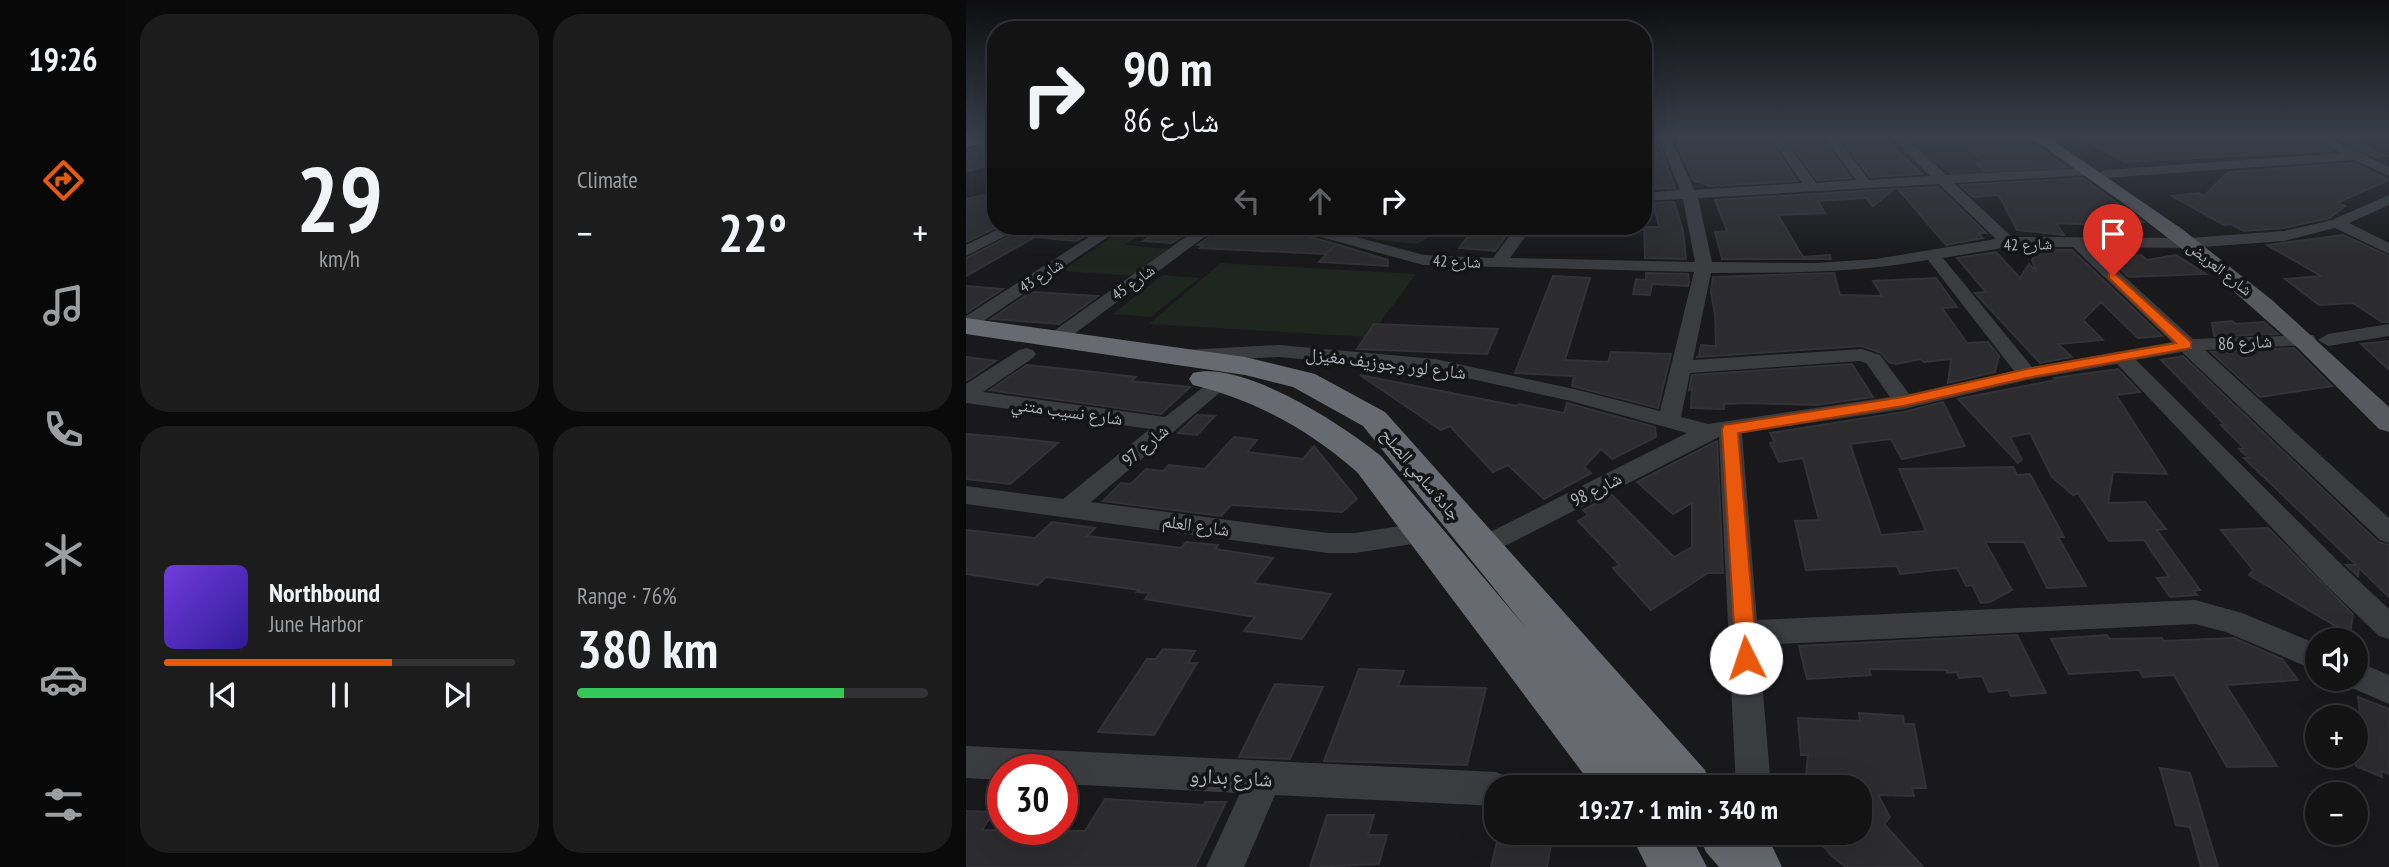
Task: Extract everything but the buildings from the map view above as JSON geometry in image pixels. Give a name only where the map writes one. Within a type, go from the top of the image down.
[{"type":"highway","name":"جادة سامي الصلح","points":[[966,325],[1040,347],[1222,382],[1252,392],[1315,422],[1343,441],[1369,464],[1425,532],[1616,775]]},
{"type":"highway","name":"جادة سامي الصلح","points":[[966,344],[1180,356],[1245,366],[1304,380],[1374,419],[1676,775]]},
{"type":"highway","points":[[1665,845],[1679,867]]},
{"type":"main road","name":"شارع العريض","points":[[2101,175],[2328,340],[2389,396]]},
{"type":"main road","name":"شارع العريض","points":[[2197,243],[2306,340],[2389,423]]},
{"type":"street","points":[[1681,175],[1690,196],[1704,267],[1670,420],[1719,430],[1745,633],[1753,775]]},
{"type":"street","points":[[1804,175],[1814,189]]},
{"type":"street","points":[[1859,175],[1867,186]]},
{"type":"street","points":[[1935,175],[2008,242]]},
{"type":"street","points":[[1652,197],[2049,175]]},
{"type":"street","name":"شارع 42","points":[[1330,235],[1413,258],[1498,263],[1847,267],[1933,256],[2008,242],[2197,243],[2284,236],[2337,223],[2389,198]]},
{"type":"street","points":[[2337,223],[2389,249]]},
{"type":"street","points":[[966,251],[999,235]]},
{"type":"street","name":"شارع 43","points":[[966,325],[1102,235]]},
{"type":"street","name":"شارع 45","points":[[966,396],[1198,235]]},
{"type":"street","points":[[1498,263],[1518,235]]},
{"type":"street","points":[[2078,243],[2389,533]]},
{"type":"street","points":[[1933,256],[2027,373]]},
{"type":"street","points":[[2328,340],[2389,330]]},
{"type":"street","name":"شارع 86","points":[[1719,430],[1903,402],[2027,373],[2186,345],[2306,340]]},
{"type":"street","name":"شارع لور وجوزيف مغيزل","points":[[1180,356],[1279,351],[1435,365],[1574,395],[1670,420]]},
{"type":"street","points":[[1683,367],[1862,355],[1873,359],[1903,402]]},
{"type":"street","points":[[2122,356],[2389,627]]},
{"type":"street","name":"شارع 97","points":[[1068,508],[1222,382]]},
{"type":"street","name":"شارع نسيب متني","points":[[966,396],[1168,425]]},
{"type":"street","name":"شارع 98","points":[[1483,547],[1719,430]]},
{"type":"street","name":"شارع العلم","points":[[966,495],[1328,543],[1355,543],[1425,532]]},
{"type":"street","points":[[2349,495],[2389,517]]},
{"type":"street","points":[[1745,633],[2195,612],[2232,622],[2305,654]]},
{"type":"street","points":[[2368,680],[2389,690]]},
{"type":"street","name":"شارع بدارو","points":[[966,762],[1484,788]]},
{"type":"street","points":[[1225,867],[1264,779]]},
{"type":"shaded area","points":[[1115,235],[1140,235],[1125,245],[1170,249],[1136,276],[1061,271]]},
{"type":"shaded area","points":[[1363,235],[1434,235],[1417,244],[1378,240]]},
{"type":"shaded area","points":[[1221,263],[1416,274],[1369,337],[1149,324]]},
{"type":"shaded area","points":[[1163,275],[1199,278],[1151,317],[1113,314]]},
{"type":"route","points":[[1746,658],[1730,429],[1903,402],[2027,373],[2186,345],[2113,276]]}]
